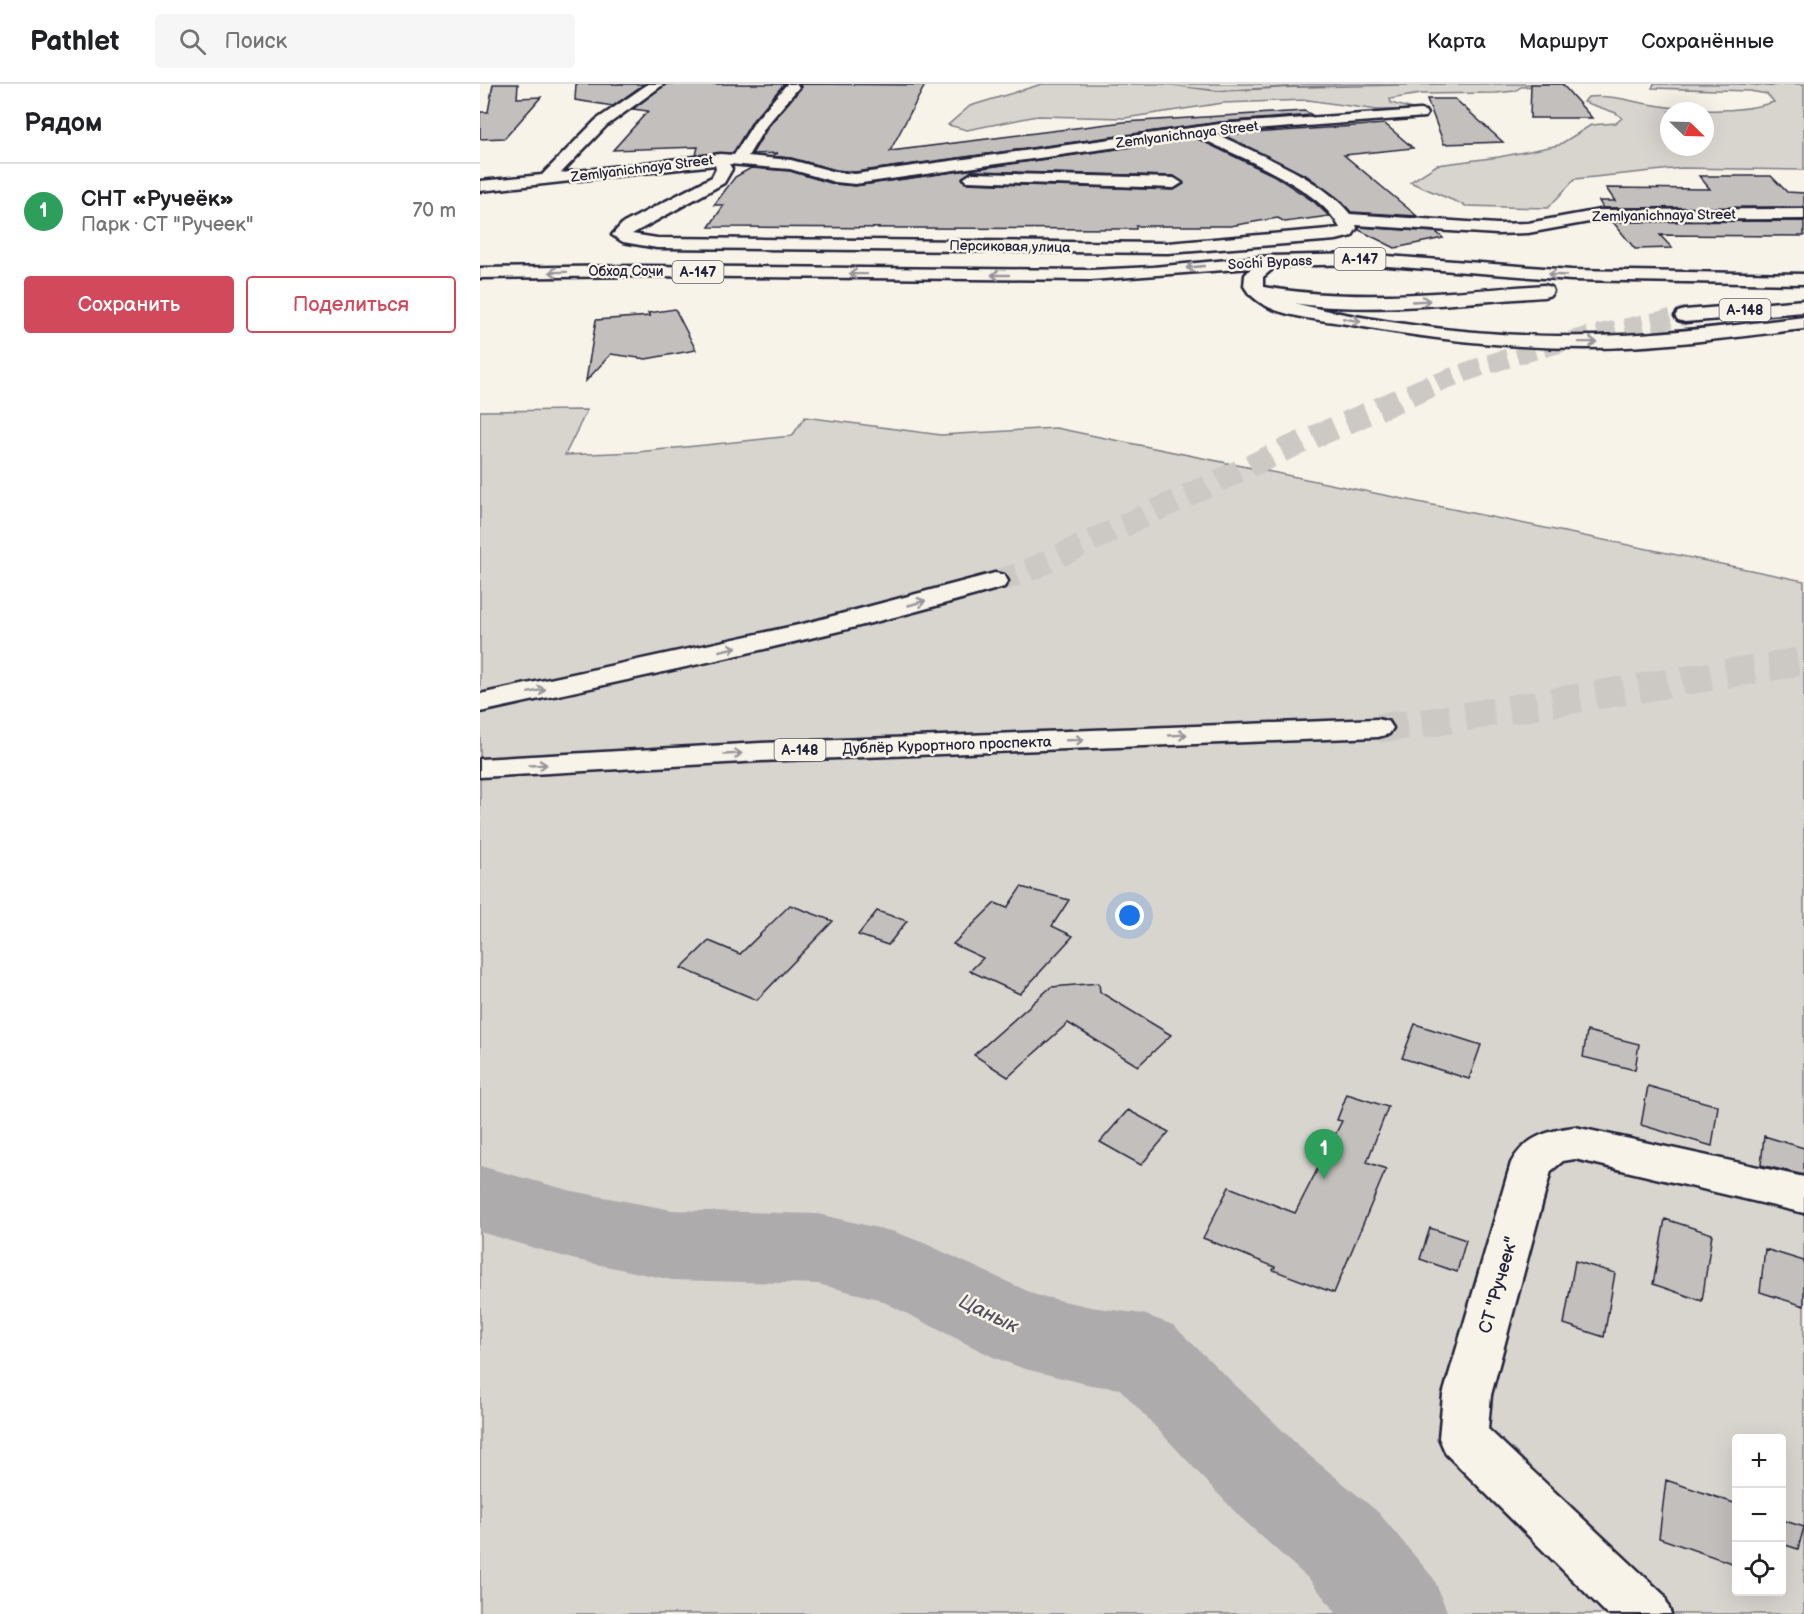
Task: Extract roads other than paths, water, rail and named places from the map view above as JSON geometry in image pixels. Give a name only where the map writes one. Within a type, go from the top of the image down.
[{"type":"main road","name":"Zemlyanichnaya Street","points":[[545,180],[601,123],[657,84]]},
{"type":"main road","points":[[739,159],[760,124],[792,87]]},
{"type":"main road","name":"Zemlyanichnaya Street","points":[[480,186],[720,159],[797,166],[848,179],[1198,131],[1420,114]]},
{"type":"main road","points":[[1198,131],[1253,157],[1315,192],[1346,219]]},
{"type":"main road","name":"Персиковая улица","points":[[720,159],[724,169],[718,180],[628,228],[621,234],[632,240],[676,242],[1168,248],[1336,235],[1346,232],[1349,228],[1346,219]]},
{"type":"main road","points":[[956,166],[966,175],[977,179],[1174,183]]},
{"type":"main road","name":"Zemlyanichnaya Street","points":[[1346,219],[1499,229],[1534,227],[1600,215],[1804,214]]},
{"type":"main road","name":"Sochi Bypass","points":[[1271,261],[1361,259],[1559,275],[1804,279]]},
{"type":"main road","points":[[1271,261],[1254,275],[1253,286],[1257,291],[1275,302],[1366,323],[1513,340],[1622,341],[1804,323]]},
{"type":"main road","name":"Обход Сочи","points":[[480,273],[642,271],[1091,275],[1153,272],[1271,261]]},
{"type":"main road","points":[[1257,291],[1318,301],[1385,303],[1564,290],[1804,289]]},
{"type":"main road","name":"А-148","points":[[1686,316],[1804,306]]},
{"type":"main road","points":[[480,703],[652,666],[900,608],[995,581]]},
{"type":"main road","name":"Дублёр Курортного проспекта","points":[[480,768],[760,752],[1378,728]]},
{"type":"main road","name":"СТ \"Ручеек\"","points":[[1645,1614],[1463,1438],[1467,1395],[1532,1163],[1542,1151],[1559,1144],[1575,1143],[1804,1194]]},
{"type":"waterway","points":[[1160,84],[1219,91],[1292,87],[1483,84]]},
{"type":"waterway","points":[[1738,84],[1771,86],[1782,84]]},
{"type":"waterway","name":"Цанык","points":[[480,1199],[572,1225],[672,1245],[818,1249],[895,1268],[1025,1331],[1091,1346],[1143,1353],[1272,1484],[1344,1546],[1399,1614]]},
{"type":"tunnel","points":[[1437,383],[1528,352],[1685,316]]},
{"type":"tunnel","points":[[995,581],[1023,573],[1284,450],[1440,382]]},
{"type":"tunnel","points":[[1378,728],[1426,723],[1804,661]]},
{"type":"place","name":"СНТ «Ручеёк»","points":[[1324,1179]]}]
